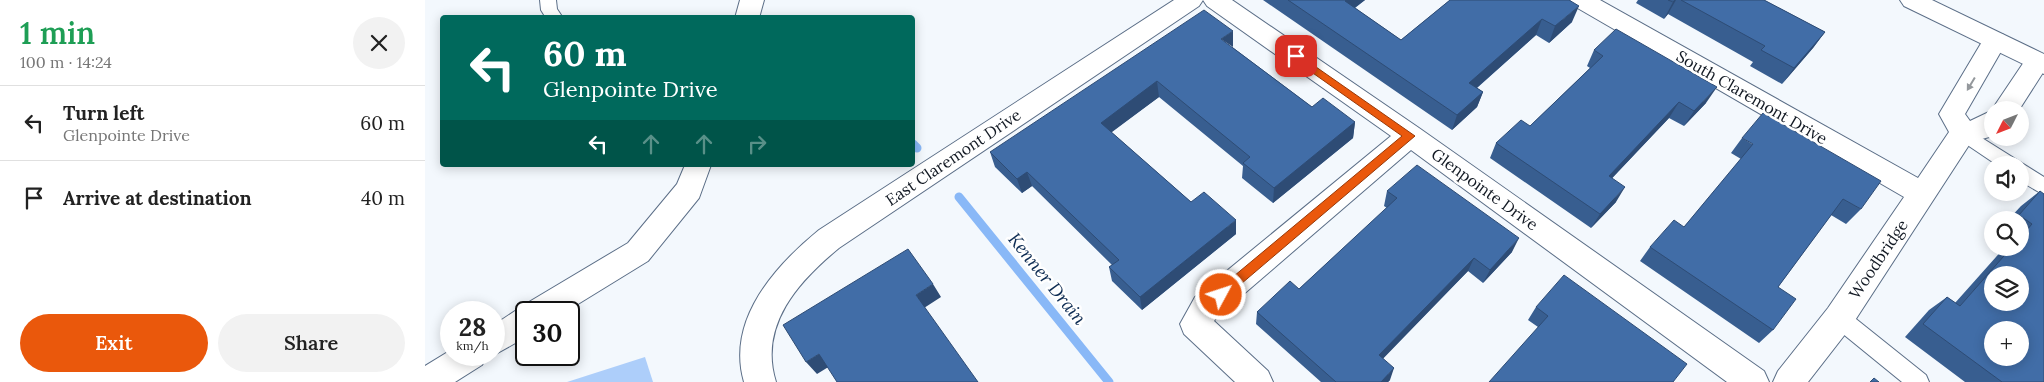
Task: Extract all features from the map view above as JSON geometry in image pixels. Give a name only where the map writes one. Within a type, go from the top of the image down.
[{"type":"street","name":"East Claremont Drive","points":[[760,382],[756,348],[763,319],[779,286],[796,266],[829,239],[1191,0]]},
{"type":"street","name":"Glenpointe Drive","points":[[1215,0],[1410,136],[1753,382]]},
{"type":"street","name":"South Claremont Drive","points":[[1582,0],[1922,194]]},
{"type":"street","points":[[1912,0],[2040,63],[2012,101]]},
{"type":"street","points":[[1984,128],[1963,133],[1952,114],[1995,41]]},
{"type":"street","name":"Woodbridge","points":[[1789,382],[1839,318],[1963,133]]},
{"type":"street","points":[[1257,382],[1195,324],[1206,308],[1410,136]]},
{"type":"street","points":[[558,301],[638,252],[689,190],[697,167]]},
{"type":"street","points":[[427,382],[453,366]]},
{"type":"lane","points":[[549,0],[549,10],[553,15]]},
{"type":"lane","points":[[1963,133],[1998,156]]},
{"type":"lane","points":[[2029,177],[2044,186]]},
{"type":"lane","points":[[1839,318],[1917,382]]},
{"type":"shaded area","points":[[645,357],[653,382],[567,382]]},
{"type":"building","points":[[1288,0],[1346,0],[1401,40],[1450,0],[1569,0],[1579,6],[1555,26],[1542,19],[1469,83],[1483,92],[1457,115]]},
{"type":"building","points":[[1681,0],[1764,0],[1825,32],[1794,68],[1761,50],[1765,46]]},
{"type":"building","points":[[1204,10],[1233,31],[1221,39],[1312,107],[1323,98],[1355,122],[1274,188],[1243,163],[1250,157],[1157,81],[1101,123],[1191,202],[1204,192],[1236,220],[1140,297],[1109,267],[1119,260],[1027,172],[1017,179],[990,152]]},
{"type":"building","points":[[1616,29],[1717,87],[1694,111],[1679,102],[1609,176],[1625,187],[1600,214],[1496,143],[1521,120],[1530,126],[1603,56],[1594,50]]},
{"type":"building","points":[[1763,113],[1881,181],[1861,209],[1843,199],[1778,287],[1796,299],[1773,330],[1650,247],[1674,220],[1684,227],[1753,144],[1742,138]]},
{"type":"building","points":[[1417,165],[1519,238],[1490,270],[1474,258],[1379,355],[1394,368],[1381,382],[1336,382],[1257,312],[1290,281],[1299,289],[1397,198],[1387,191]]},
{"type":"building","points":[[2040,191],[2044,194],[2044,382],[2002,382],[1923,324],[1947,297],[1960,306],[1984,279],[1984,311],[2029,311],[2029,266],[1995,266],[2004,256],[2029,256],[2029,228],[2032,224],[2029,222],[2029,211],[2022,211]]},
{"type":"building","points":[[908,249],[933,284],[916,295],[978,382],[837,382],[819,354],[806,362],[783,325]]},
{"type":"building","points":[[1564,275],[1687,364],[1673,382],[1489,382],[1548,316],[1536,307]]},
{"type":"building","points":[[1874,378],[1879,382],[1870,382]]},
{"type":"waterway","name":"Kenner Drain","points":[[959,197],[1109,382]]},
{"type":"route","points":[[1221,295],[1410,136],[1296,56]]}]
